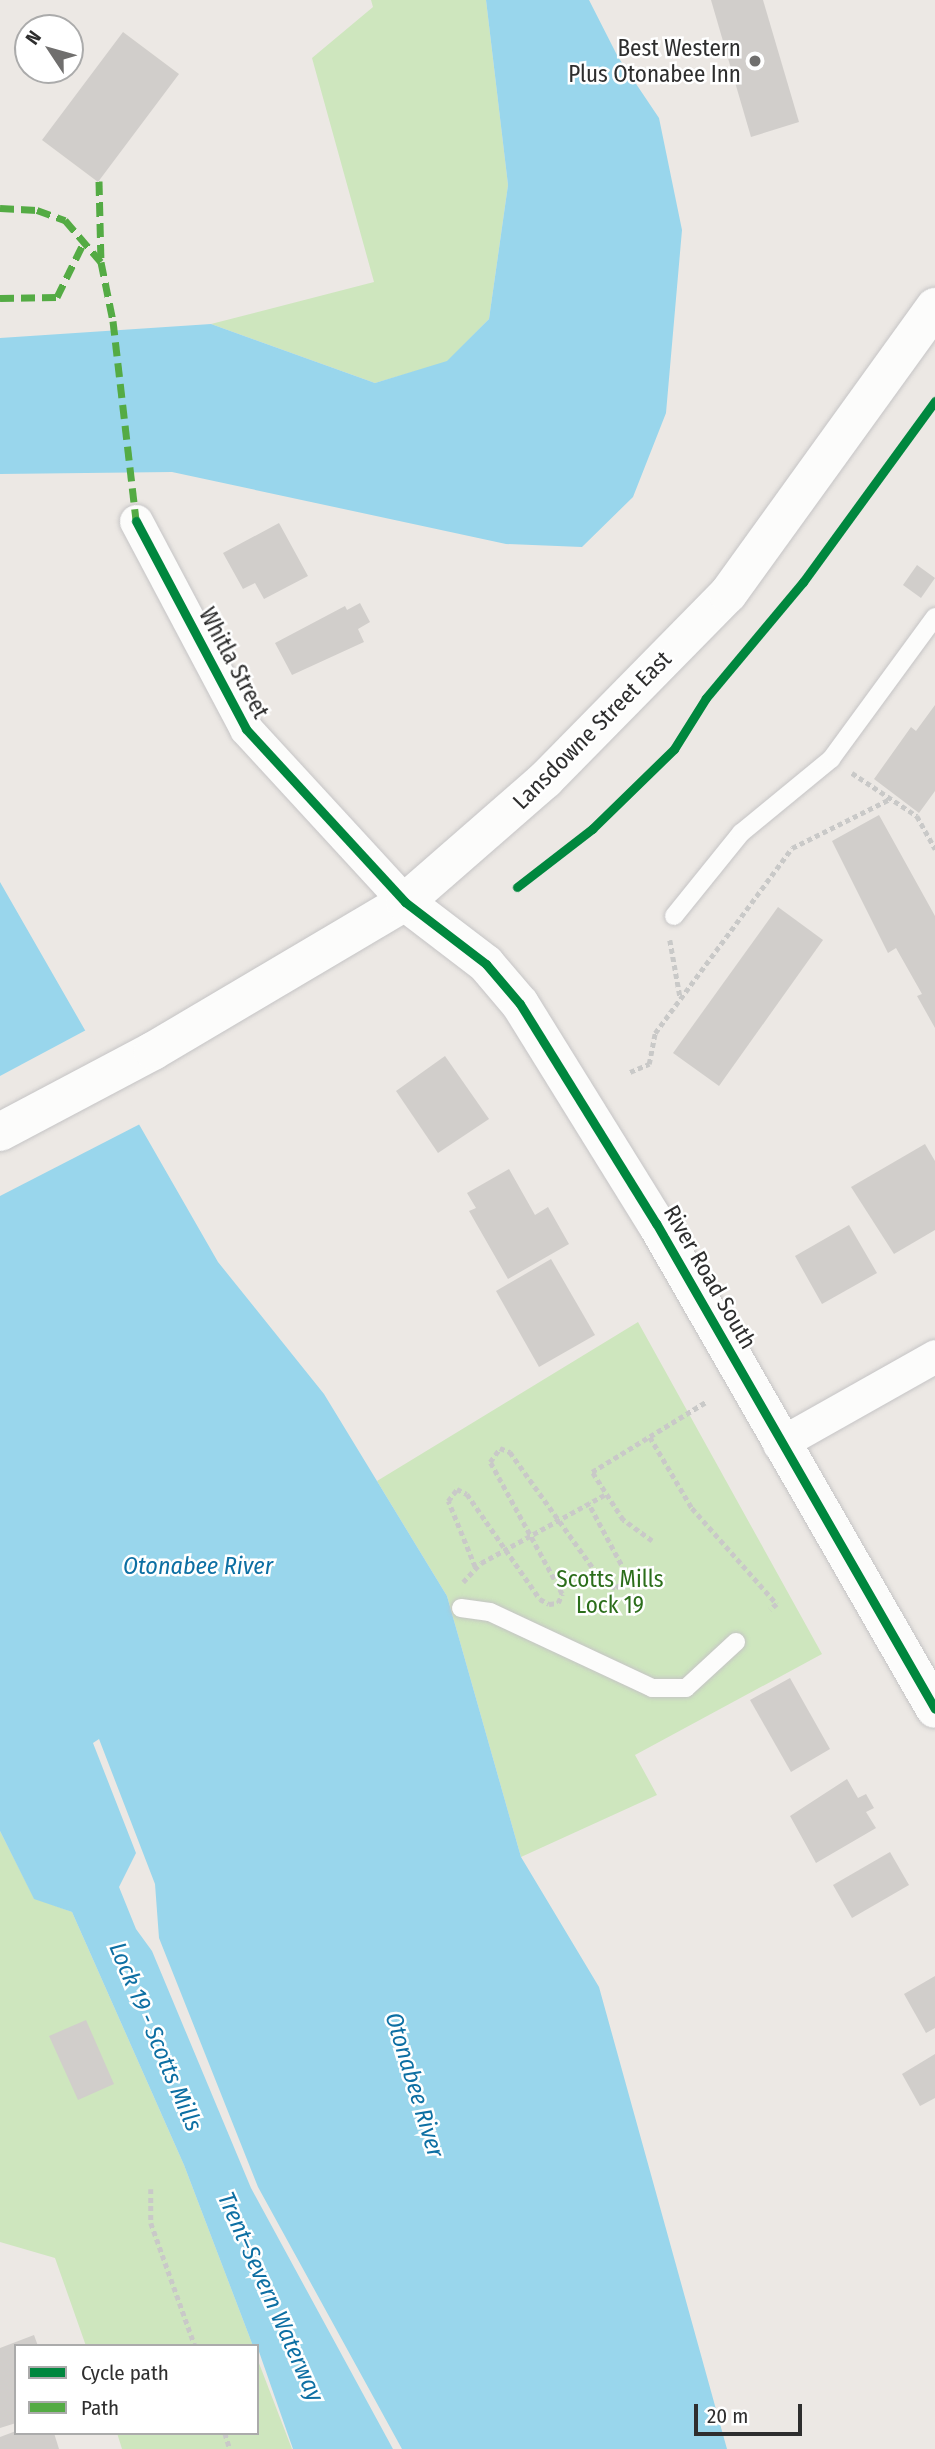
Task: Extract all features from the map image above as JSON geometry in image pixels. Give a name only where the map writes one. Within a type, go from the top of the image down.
[{"type":"main road","name":"Lansdowne Street East","points":[[0,1132],[153,1051],[405,902],[545,780],[728,594],[935,307]]},
{"type":"main road","name":"River Road South","points":[[405,902],[486,964],[520,1004],[656,1223],[769,1417],[779,1444],[935,1709]]},
{"type":"street","name":"Whitla Street","points":[[136,521],[246,729],[405,902]]},
{"type":"street","points":[[779,1444],[935,1356]]},
{"type":"lane","points":[[674,916],[741,833],[831,759],[935,617]]},
{"type":"lane","points":[[461,1608],[490,1612],[652,1688],[686,1688],[736,1642]]},
{"type":"path","points":[[831,759],[917,816],[935,849]]},
{"type":"path","points":[[630,1073],[649,1064],[655,1033],[792,848],[890,799]]},
{"type":"path","points":[[674,916],[670,943],[680,997]]},
{"type":"path","points":[[652,1541],[623,1520],[604,1495],[592,1472],[706,1402]]},
{"type":"path","points":[[650,1437],[692,1507],[777,1604],[770,1610]]},
{"type":"path","points":[[589,1503],[625,1572],[624,1581],[616,1588],[603,1582],[559,1519],[510,1452],[500,1448],[489,1462],[531,1535],[562,1594],[558,1602],[549,1604],[541,1599],[505,1550],[467,1494],[457,1489],[448,1501],[478,1565],[505,1550],[531,1535],[559,1519],[589,1503],[604,1495]]},
{"type":"path","points":[[151,2189],[151,2223],[194,2344]]},
{"type":"green space","points":[[371,0],[486,0],[508,185],[489,319],[447,362],[375,383],[211,324],[374,282],[312,58],[373,7]]},
{"type":"green space","name":"Scotts Mills Lock 19","points":[[638,1322],[822,1654],[635,1755],[657,1795],[521,1857],[447,1596],[377,1481]]},
{"type":"green space","points":[[0,1831],[34,1898],[72,1912],[184,2165],[252,2344],[85,2344],[55,2258],[0,2242]]},
{"type":"green space","points":[[259,2363],[292,2449],[122,2449],[118,2435],[259,2435]]},
{"type":"water","points":[[486,0],[589,0],[618,57],[659,118],[682,230],[666,413],[633,497],[582,547],[506,544],[172,472],[0,474],[0,338],[211,324],[375,383],[447,361],[489,319],[508,185]]},
{"type":"water","name":"Otonabee River","points":[[0,882],[218,1262],[324,1394],[447,1596],[521,1857],[599,1987],[727,2449],[402,2449],[258,2187],[159,1938],[155,1884],[99,1739],[93,1743],[136,1853],[119,1887],[136,1929],[152,1951],[251,2188],[393,2449],[293,2449],[259,2352],[259,2344],[252,2344],[184,2165],[72,1912],[34,1899],[0,1831]]},
{"type":"pier","points":[[88,1029],[142,1123],[0,1196],[0,1076]]},
{"type":"building","name":"Best Western Plus Otonabee Inn","points":[[711,0],[763,0],[799,122],[751,137]]},
{"type":"building","points":[[123,32],[179,74],[98,182],[42,140]]},
{"type":"building","points":[[279,523],[308,576],[264,599],[255,583],[243,589],[223,553]]},
{"type":"building","points":[[917,565],[935,578],[921,598],[903,585]]},
{"type":"building","points":[[360,603],[370,622],[358,629],[364,642],[292,675],[275,643],[345,606],[347,610]]},
{"type":"building","points":[[935,705],[935,791],[919,813],[874,779],[911,727],[916,731]]},
{"type":"building","points":[[879,815],[935,916],[935,1028],[917,996],[922,994],[896,948],[888,953],[832,841]]},
{"type":"building","points":[[778,907],[823,940],[719,1086],[673,1053]]},
{"type":"building","points":[[445,1056],[489,1119],[438,1153],[396,1091]]},
{"type":"building","points":[[925,1144],[935,1161],[935,1230],[894,1254],[851,1187]]},
{"type":"building","points":[[509,1169],[535,1215],[548,1207],[569,1244],[508,1279],[469,1211],[476,1208],[467,1193]]},
{"type":"building","points":[[849,1225],[877,1273],[822,1304],[795,1256]]},
{"type":"building","points":[[551,1259],[595,1335],[539,1367],[496,1291]]},
{"type":"building","points":[[790,1678],[830,1749],[791,1772],[750,1700]]},
{"type":"building","points":[[847,1779],[858,1798],[866,1794],[874,1808],[866,1812],[876,1828],[816,1863],[790,1816]]},
{"type":"building","points":[[890,1852],[909,1885],[852,1918],[833,1885]]},
{"type":"building","points":[[935,1976],[935,2028],[926,2033],[904,1994]]},
{"type":"building","points":[[86,2020],[114,2084],[78,2100],[49,2036]]},
{"type":"building","points":[[935,2054],[935,2098],[920,2106],[902,2074]]},
{"type":"building","points":[[34,2335],[37,2344],[14,2344],[14,2424],[0,2428],[0,2348]]},
{"type":"building","points":[[14,2432],[14,2435],[55,2435],[59,2449],[0,2449],[0,2437]]},
{"type":"marked path","points":[[99,181],[101,262],[113,321],[136,521]]},
{"type":"marked path","points":[[0,208],[37,210],[65,220],[101,262]]},
{"type":"marked path","points":[[0,298],[57,297],[84,242]]},
{"type":"cycle path","points":[[517,887],[592,829],[674,749],[706,698],[803,582],[935,401]]},
{"type":"cycle path","points":[[136,521],[246,729],[405,902],[486,964],[520,1004],[656,1223],[935,1709]]},
{"type":"place","name":"Best Western Plus Otonabee Inn","points":[[755,61]]},
{"type":"water label","name":"Lock 19 - Scotts Mills","points":[[155,2037]]},
{"type":"water label","name":"Trent–Severn Waterway","points":[[270,2297]]}]
